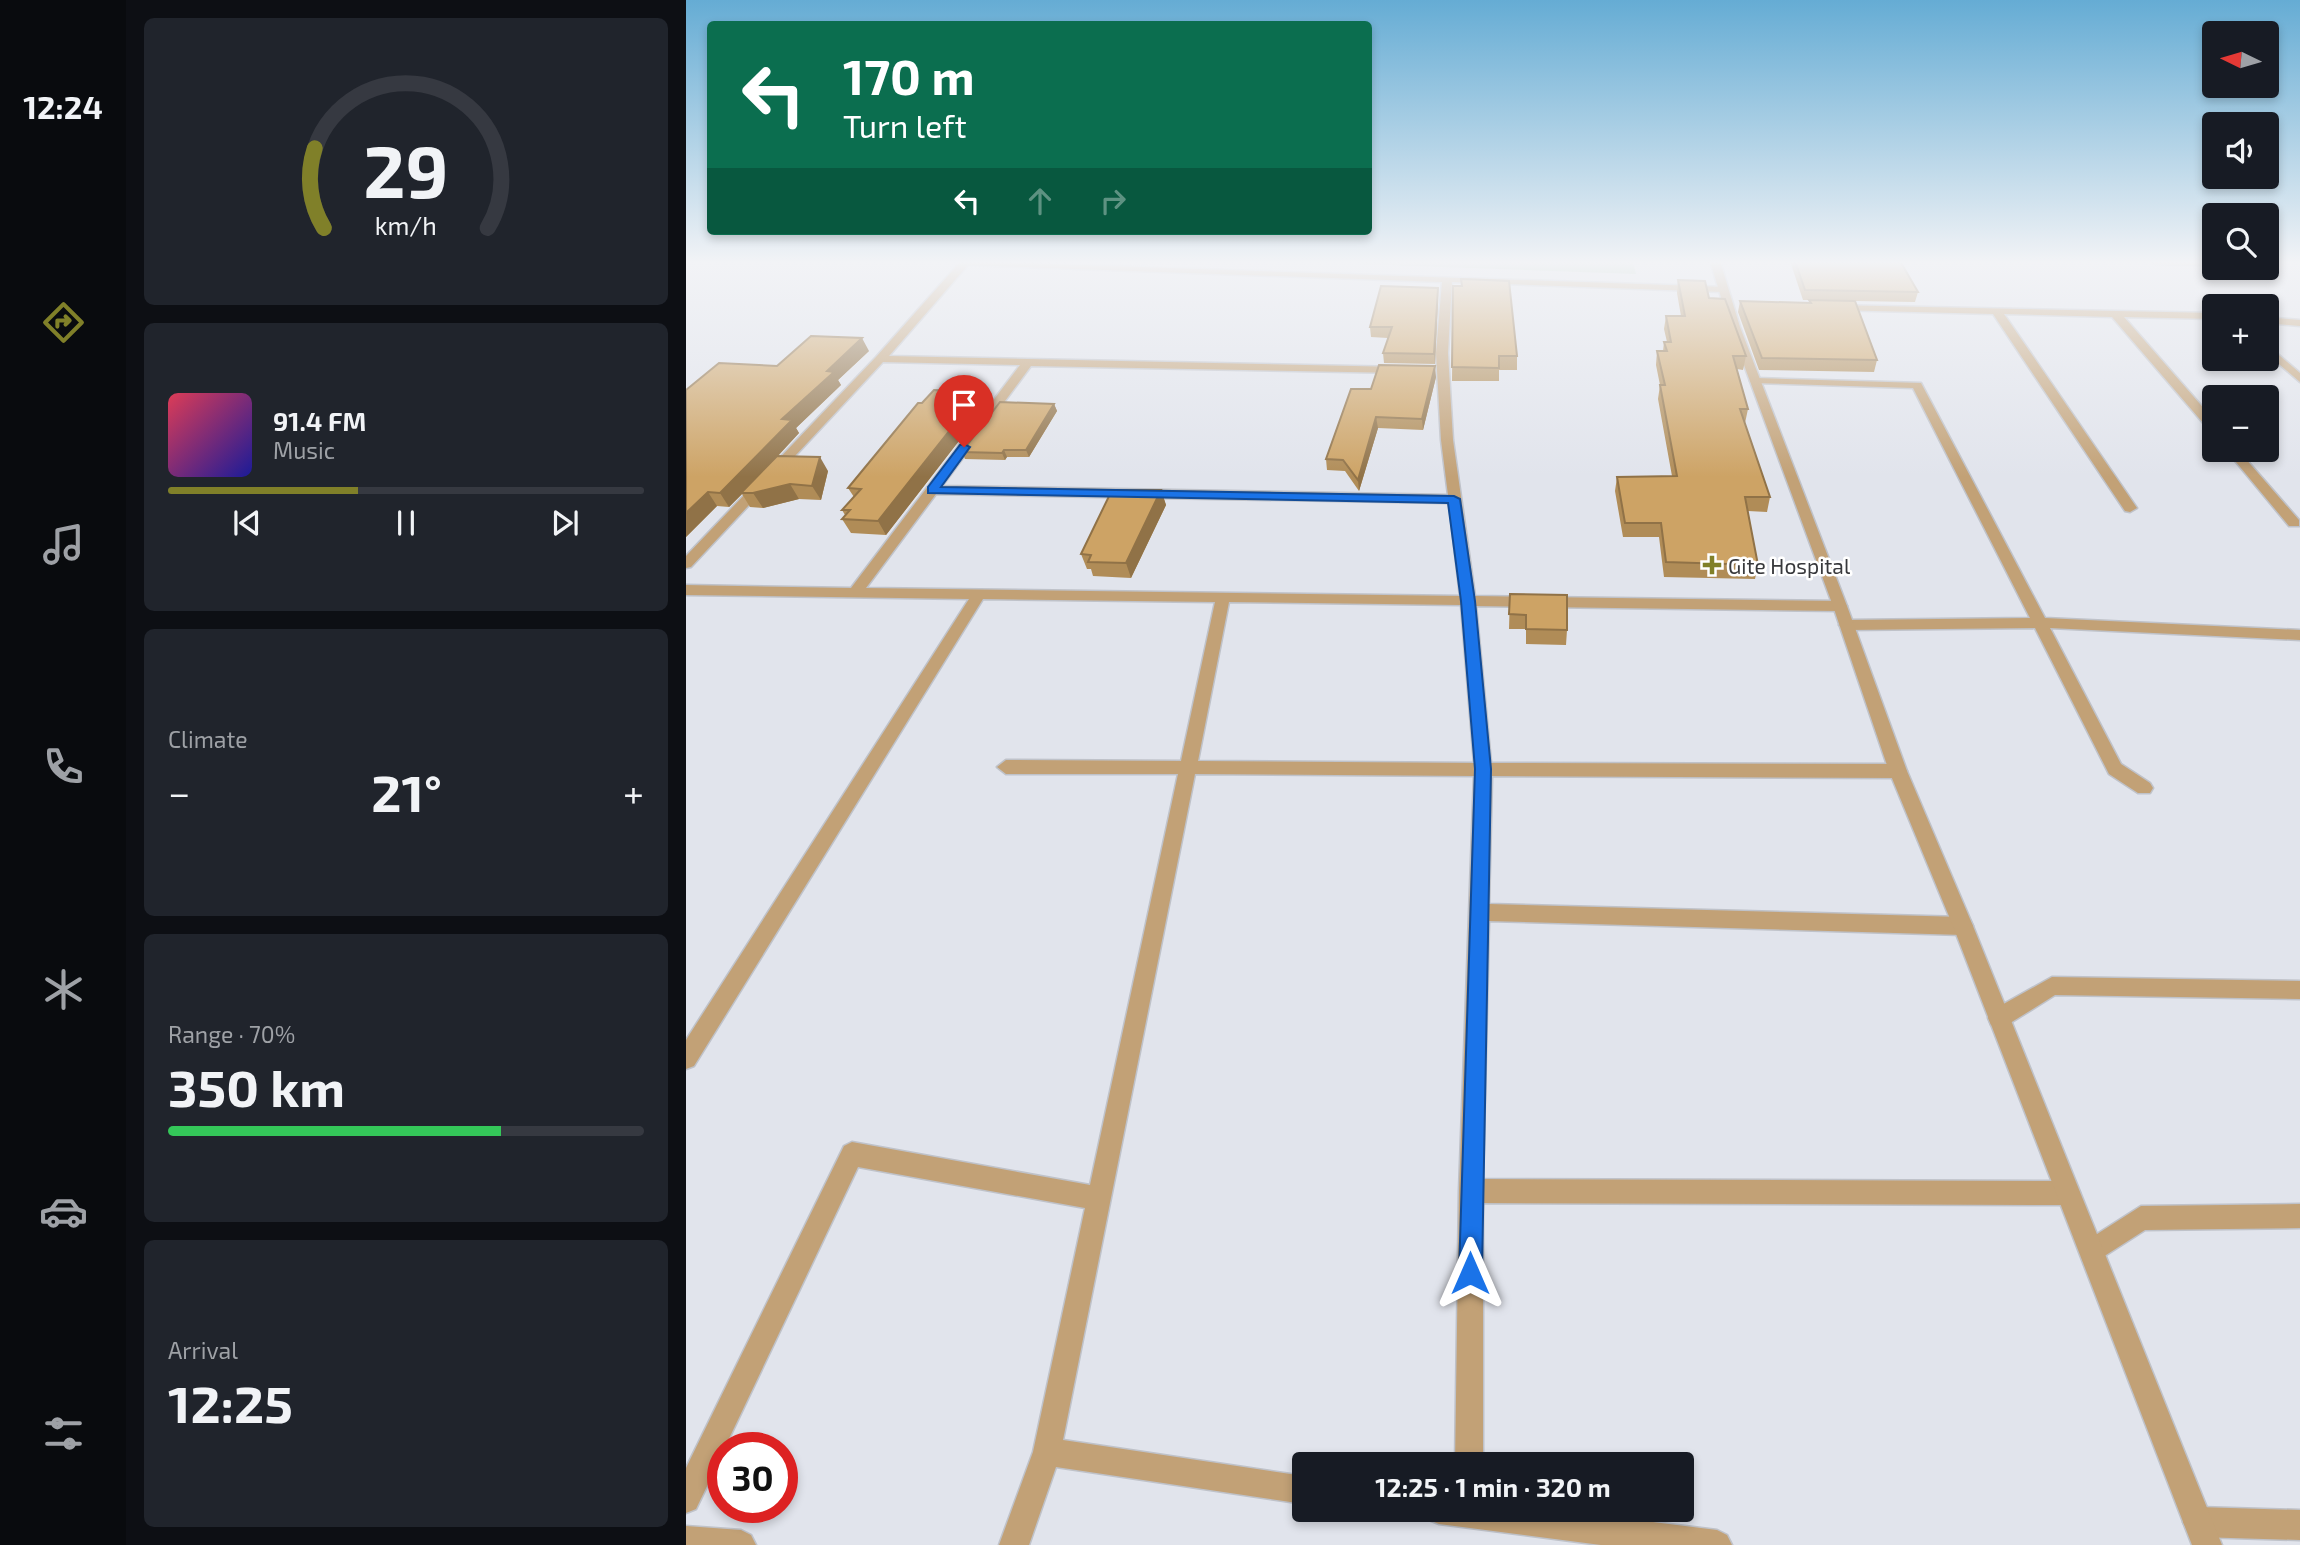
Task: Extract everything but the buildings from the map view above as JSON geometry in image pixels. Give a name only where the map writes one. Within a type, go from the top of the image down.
[{"type":"street","points":[[686,564],[903,333]]},
{"type":"street","points":[[1445,333],[1443,371],[1454,499],[1468,601],[1483,769],[1471,1191],[1469,1452]]},
{"type":"street","points":[[1741,333],[1756,382],[1844,615],[1898,771],[1963,926],[2202,1533],[2300,1525]]},
{"type":"street","points":[[2012,333],[2130,508]]},
{"type":"street","points":[[2132,333],[2202,414]]},
{"type":"street","points":[[880,359],[1415,370]]},
{"type":"street","points":[[2279,359],[2300,379]]},
{"type":"street","points":[[855,593],[1028,362]]},
{"type":"street","points":[[1429,371],[1443,371]]},
{"type":"street","points":[[1756,382],[1917,386],[2115,769],[2144,788]]},
{"type":"street","points":[[2242,462],[2294,523]]},
{"type":"street","points":[[932,490],[1454,499]]},
{"type":"street","points":[[686,590],[1468,601],[2300,635]]},
{"type":"street","points":[[686,1059],[979,594]]},
{"type":"street","points":[[1014,1545],[1046,1452],[1223,597]]},
{"type":"street","points":[[1006,767],[1898,771]]},
{"type":"street","points":[[1479,912],[1963,926]]},
{"type":"street","points":[[1999,1018],[2052,986],[2300,990]]},
{"type":"street","points":[[686,1500],[852,1154],[1098,1198]]},
{"type":"street","points":[[1471,1191],[2068,1194]]},
{"type":"street","points":[[2092,1252],[2141,1218],[2300,1216]]},
{"type":"street","points":[[1046,1452],[1292,1488]]},
{"type":"street","points":[[1544,1522],[1717,1545]]},
{"type":"street","points":[[686,1541],[741,1545]]},
{"type":"place","name":"Gite Hospital","points":[[1712,565]]},
{"type":"route","points":[[964,447],[932,490],[1454,499],[1468,601],[1483,769],[1470,1273]]}]
